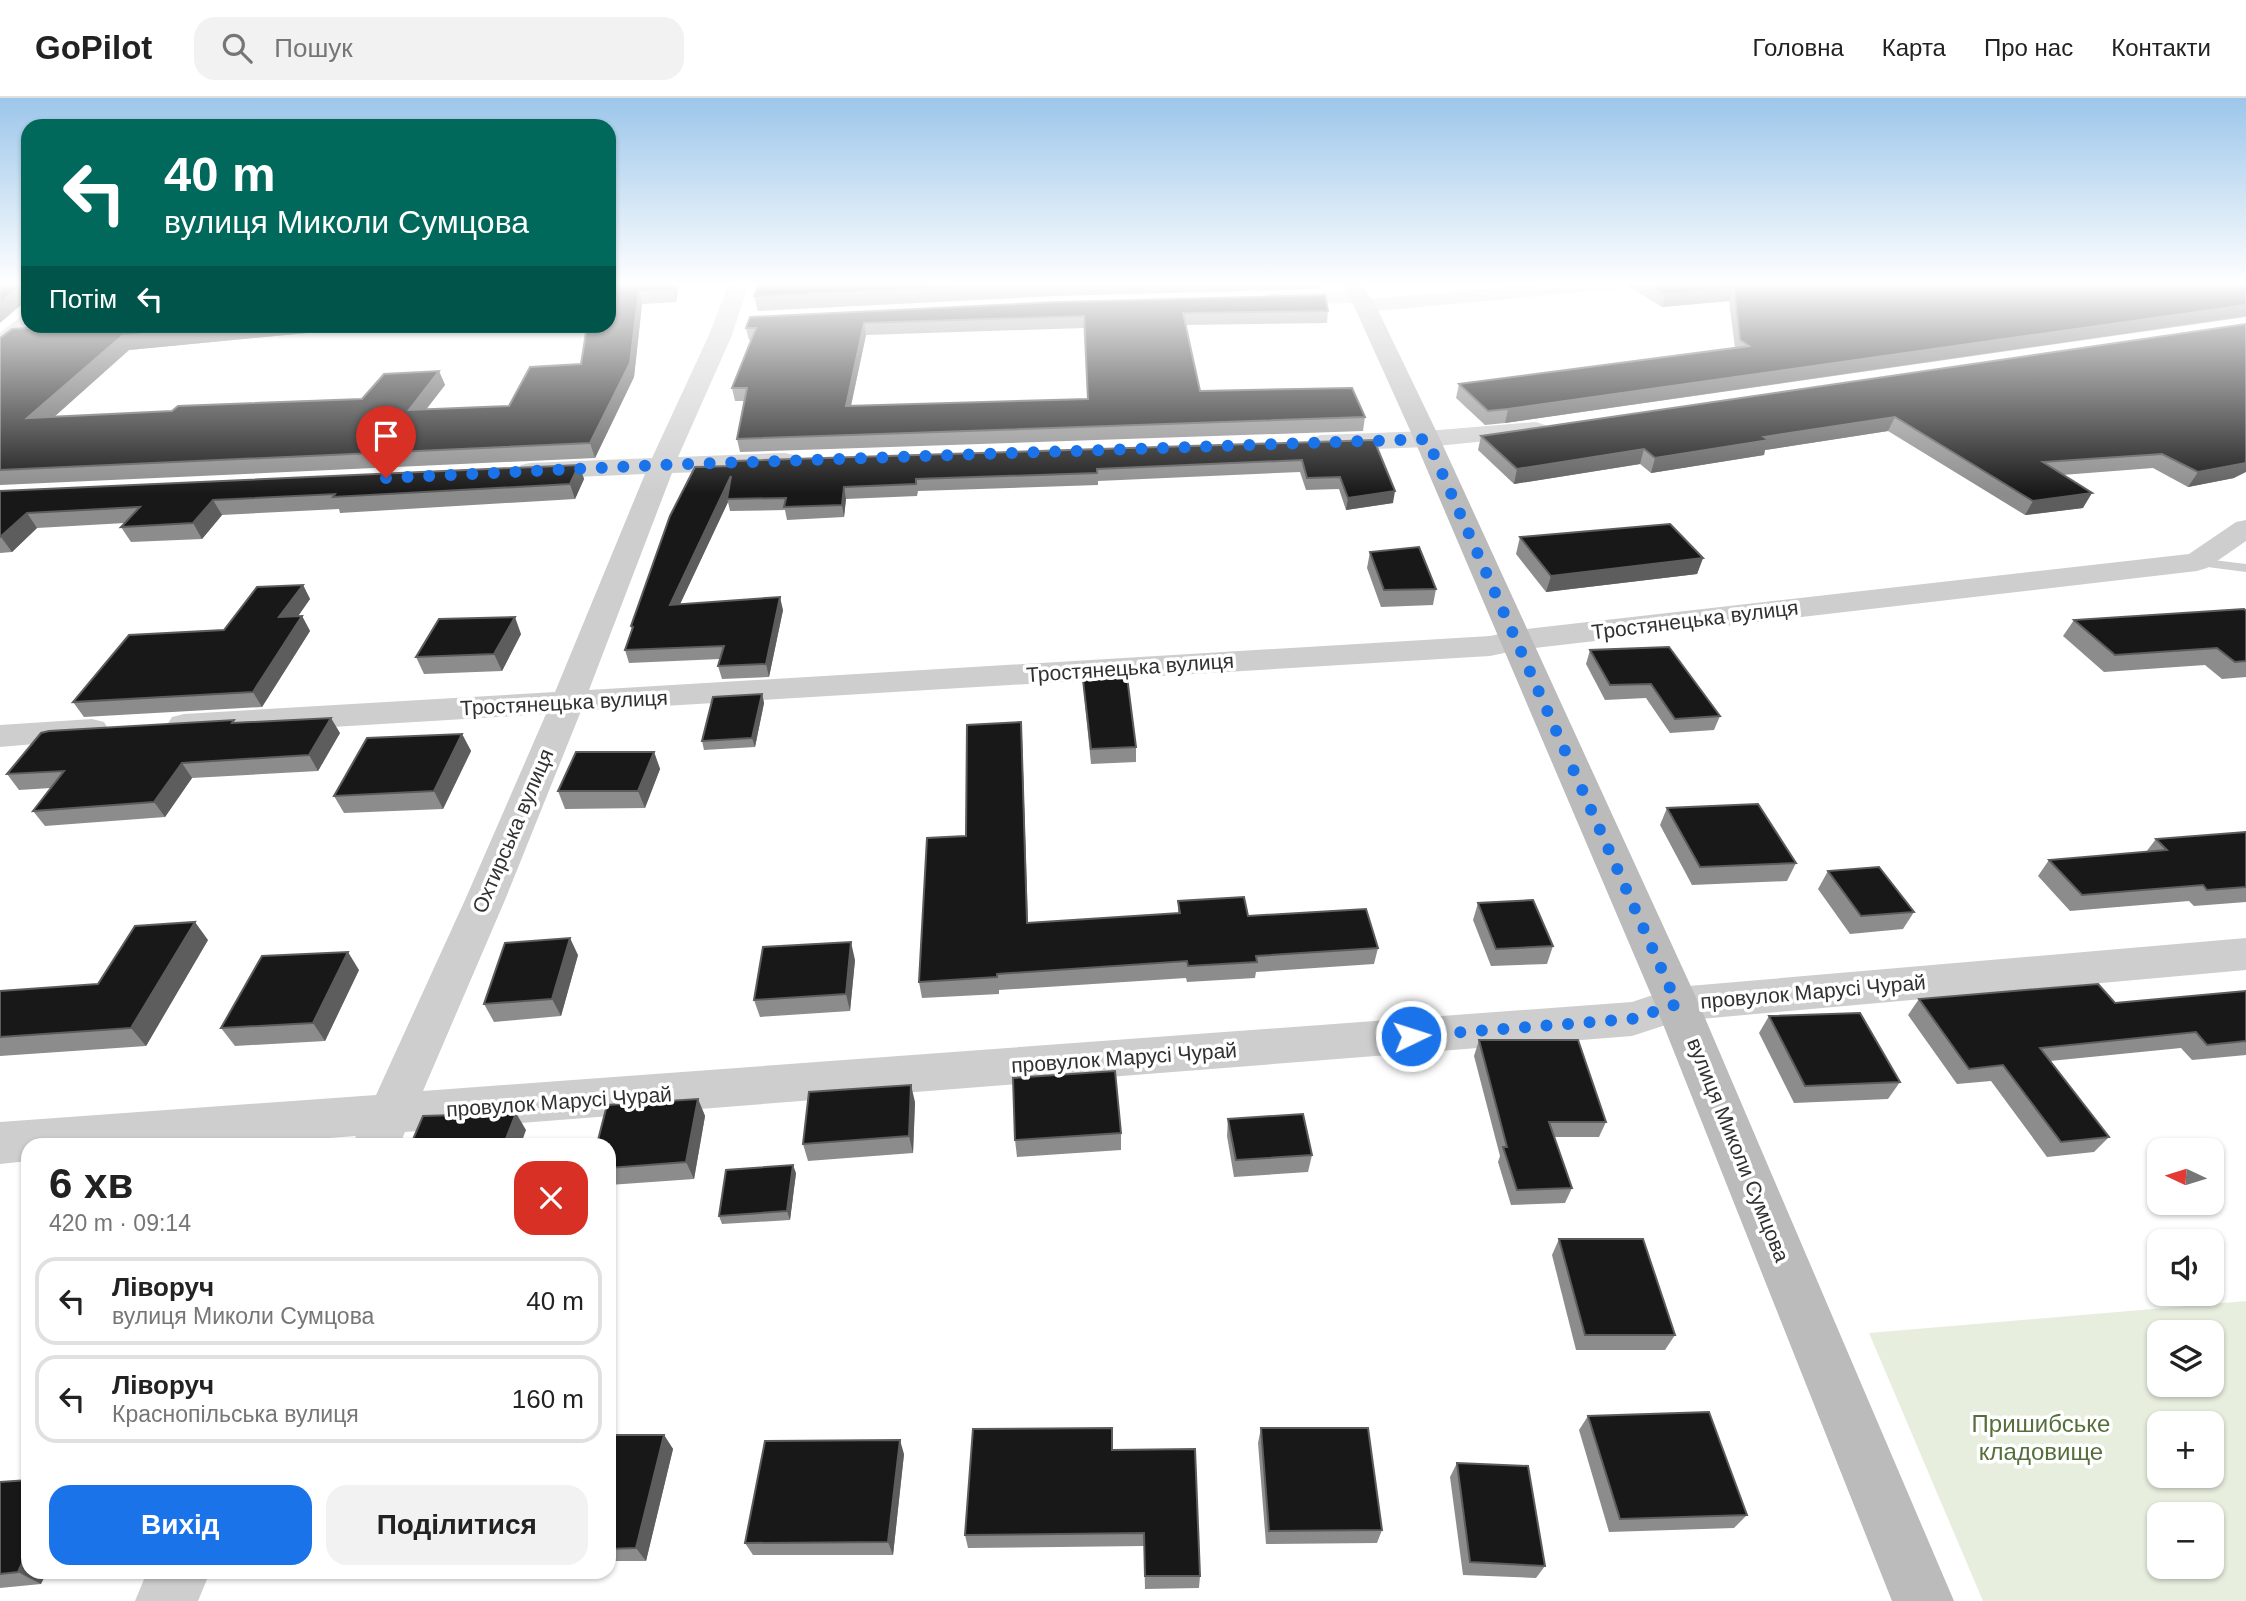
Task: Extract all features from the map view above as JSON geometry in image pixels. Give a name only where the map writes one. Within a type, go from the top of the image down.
[{"type":"street","name":"Охтирська вулиця","points":[[383,1130],[569,703],[661,465],[723,353]]},
{"type":"street","name":"вулиця Миколи Сумцова","points":[[1386,353],[1518,640],[1677,1004],[1923,1601]]},
{"type":"street","points":[[1299,444],[1427,439],[1557,427]]},
{"type":"street","points":[[510,472],[814,460]]},
{"type":"street","name":"Тростянецька вулиця","points":[[0,736],[1490,646],[1518,640],[2197,562],[2246,528]]},
{"type":"street","name":"провулок Марусі Чурай","points":[[147,1138],[383,1130],[1632,1019],[1677,1004],[2246,954]]},
{"type":"street","name":"провулок Марусі Чурай","points":[[0,1143],[21,1142]]},
{"type":"street","points":[[166,1601],[176,1579]]},
{"type":"lane","points":[[2197,562],[2246,568]]},
{"type":"green space","name":"Пришибське кладовище","points":[[2246,1301],[2246,1601],[1983,1601],[1869,1333],[2187,1306],[2224,1306],[2224,1303]]},
{"type":"building","points":[[0,353],[102,353],[27,418],[172,411],[178,406],[362,399],[384,374],[439,371],[409,410],[509,406],[530,367],[581,364],[583,353],[631,353],[630,363],[590,443],[0,470]]},
{"type":"building","points":[[746,353],[857,353],[846,406],[1088,399],[1086,353],[1192,353],[1200,391],[1352,388],[1365,417],[737,439],[747,388],[732,388]]},
{"type":"building","points":[[1695,353],[1904,353],[1488,411],[1459,384]]},
{"type":"building","points":[[2047,353],[2246,353],[2246,463],[2198,472],[2162,454],[2043,462],[2092,493],[2033,501],[1895,417],[1764,437],[1769,440],[1655,458],[1644,449],[1517,469],[1481,436]]},
{"type":"building","points":[[1374,440],[1395,491],[1348,498],[1340,477],[1307,478],[1302,460],[1097,469],[1097,473],[916,479],[916,484],[844,487],[842,505],[784,507],[786,498],[727,499],[731,476],[670,605],[780,597],[766,664],[718,666],[724,646],[625,650],[670,516],[695,467],[733,466],[734,461]]},
{"type":"building","points":[[579,465],[570,484],[333,497],[335,494],[213,500],[193,523],[121,527],[140,507],[27,513],[0,537],[0,491]]},
{"type":"building","points":[[1670,524],[1703,558],[1551,576],[1520,537]]},
{"type":"building","points":[[1419,547],[1436,589],[1384,590],[1370,552]]},
{"type":"building","points":[[303,585],[279,617],[302,616],[253,692],[73,702],[129,635],[224,630],[257,587]]},
{"type":"building","points":[[2244,609],[2246,661],[2235,662],[2217,648],[2115,655],[2074,620]]},
{"type":"building","points":[[515,617],[494,654],[416,657],[439,619]]},
{"type":"building","points":[[1669,647],[1720,716],[1675,719],[1651,684],[1610,685],[1590,650]]},
{"type":"building","points":[[1127,677],[1136,747],[1091,749],[1083,680]]},
{"type":"building","points":[[762,694],[752,738],[702,741],[713,697]]},
{"type":"building","points":[[331,718],[309,755],[182,763],[154,802],[33,811],[64,771],[7,774],[41,733],[49,731],[234,720],[232,723]]},
{"type":"building","points":[[1021,722],[1027,923],[1180,913],[1178,901],[1244,897],[1248,916],[1366,909],[1378,948],[1256,956],[1257,962],[1188,966],[1187,961],[919,982],[927,838],[966,836],[967,725]]},
{"type":"building","points":[[462,734],[434,791],[334,796],[367,738]]},
{"type":"building","points":[[576,752],[654,752],[638,791],[558,791]]},
{"type":"building","points":[[1758,804],[1796,863],[1700,867],[1667,808]]},
{"type":"building","points":[[2246,832],[2246,887],[2207,890],[2203,885],[2082,895],[2049,860],[2167,850],[2156,839]]},
{"type":"building","points":[[1879,867],[1914,912],[1861,916],[1828,871]]},
{"type":"building","points":[[1533,900],[1553,946],[1496,949],[1478,903]]},
{"type":"building","points":[[195,922],[131,1028],[0,1037],[0,991],[98,984],[135,926]]},
{"type":"building","points":[[570,938],[552,999],[484,1004],[505,943]]},
{"type":"building","points":[[851,942],[846,994],[754,1000],[763,947]]},
{"type":"building","points":[[348,952],[313,1023],[221,1028],[262,956]]},
{"type":"building","points":[[2098,984],[2115,1003],[2246,991],[2246,1041],[2207,1045],[2196,1032],[2040,1048],[2109,1137],[2061,1142],[2003,1065],[1969,1069],[1919,999]]},
{"type":"building","points":[[1860,1013],[1900,1082],[1805,1086],[1769,1016]]},
{"type":"building","points":[[1479,1040],[1578,1040],[1606,1122],[1549,1122],[1572,1188],[1517,1190],[1503,1147],[1507,1147]]},
{"type":"building","points":[[1115,1071],[1121,1133],[1015,1140],[1013,1078]]},
{"type":"building","points":[[911,1085],[909,1136],[803,1144],[809,1092]]},
{"type":"building","points":[[698,1099],[686,1162],[616,1167],[616,1138],[599,1138],[607,1105]]},
{"type":"building","points":[[516,1113],[506,1138],[414,1138],[423,1116]]},
{"type":"building","points":[[1303,1114],[1312,1155],[1236,1160],[1228,1119]]},
{"type":"building","points":[[793,1165],[787,1211],[719,1216],[726,1170]]},
{"type":"building","points":[[1559,1239],[1643,1239],[1675,1335],[1585,1335]]},
{"type":"building","points":[[1709,1412],[1747,1515],[1620,1519],[1588,1416]]},
{"type":"building","points":[[1112,1428],[1112,1450],[1195,1449],[1200,1576],[1145,1576],[1144,1533],[965,1535],[973,1429]]},
{"type":"building","points":[[1261,1428],[1368,1428],[1382,1530],[1269,1531]]},
{"type":"building","points":[[616,1435],[664,1435],[636,1548],[616,1549]]},
{"type":"building","points":[[900,1440],[888,1542],[745,1543],[765,1441]]},
{"type":"building","points":[[1457,1463],[1528,1466],[1545,1566],[1470,1562]]},
{"type":"building","points":[[21,1480],[21,1565],[18,1572],[0,1574],[0,1482]]},
{"type":"route","points":[[386,478],[661,465],[1427,439],[1677,1004],[1632,1019],[1411,1036]]}]
